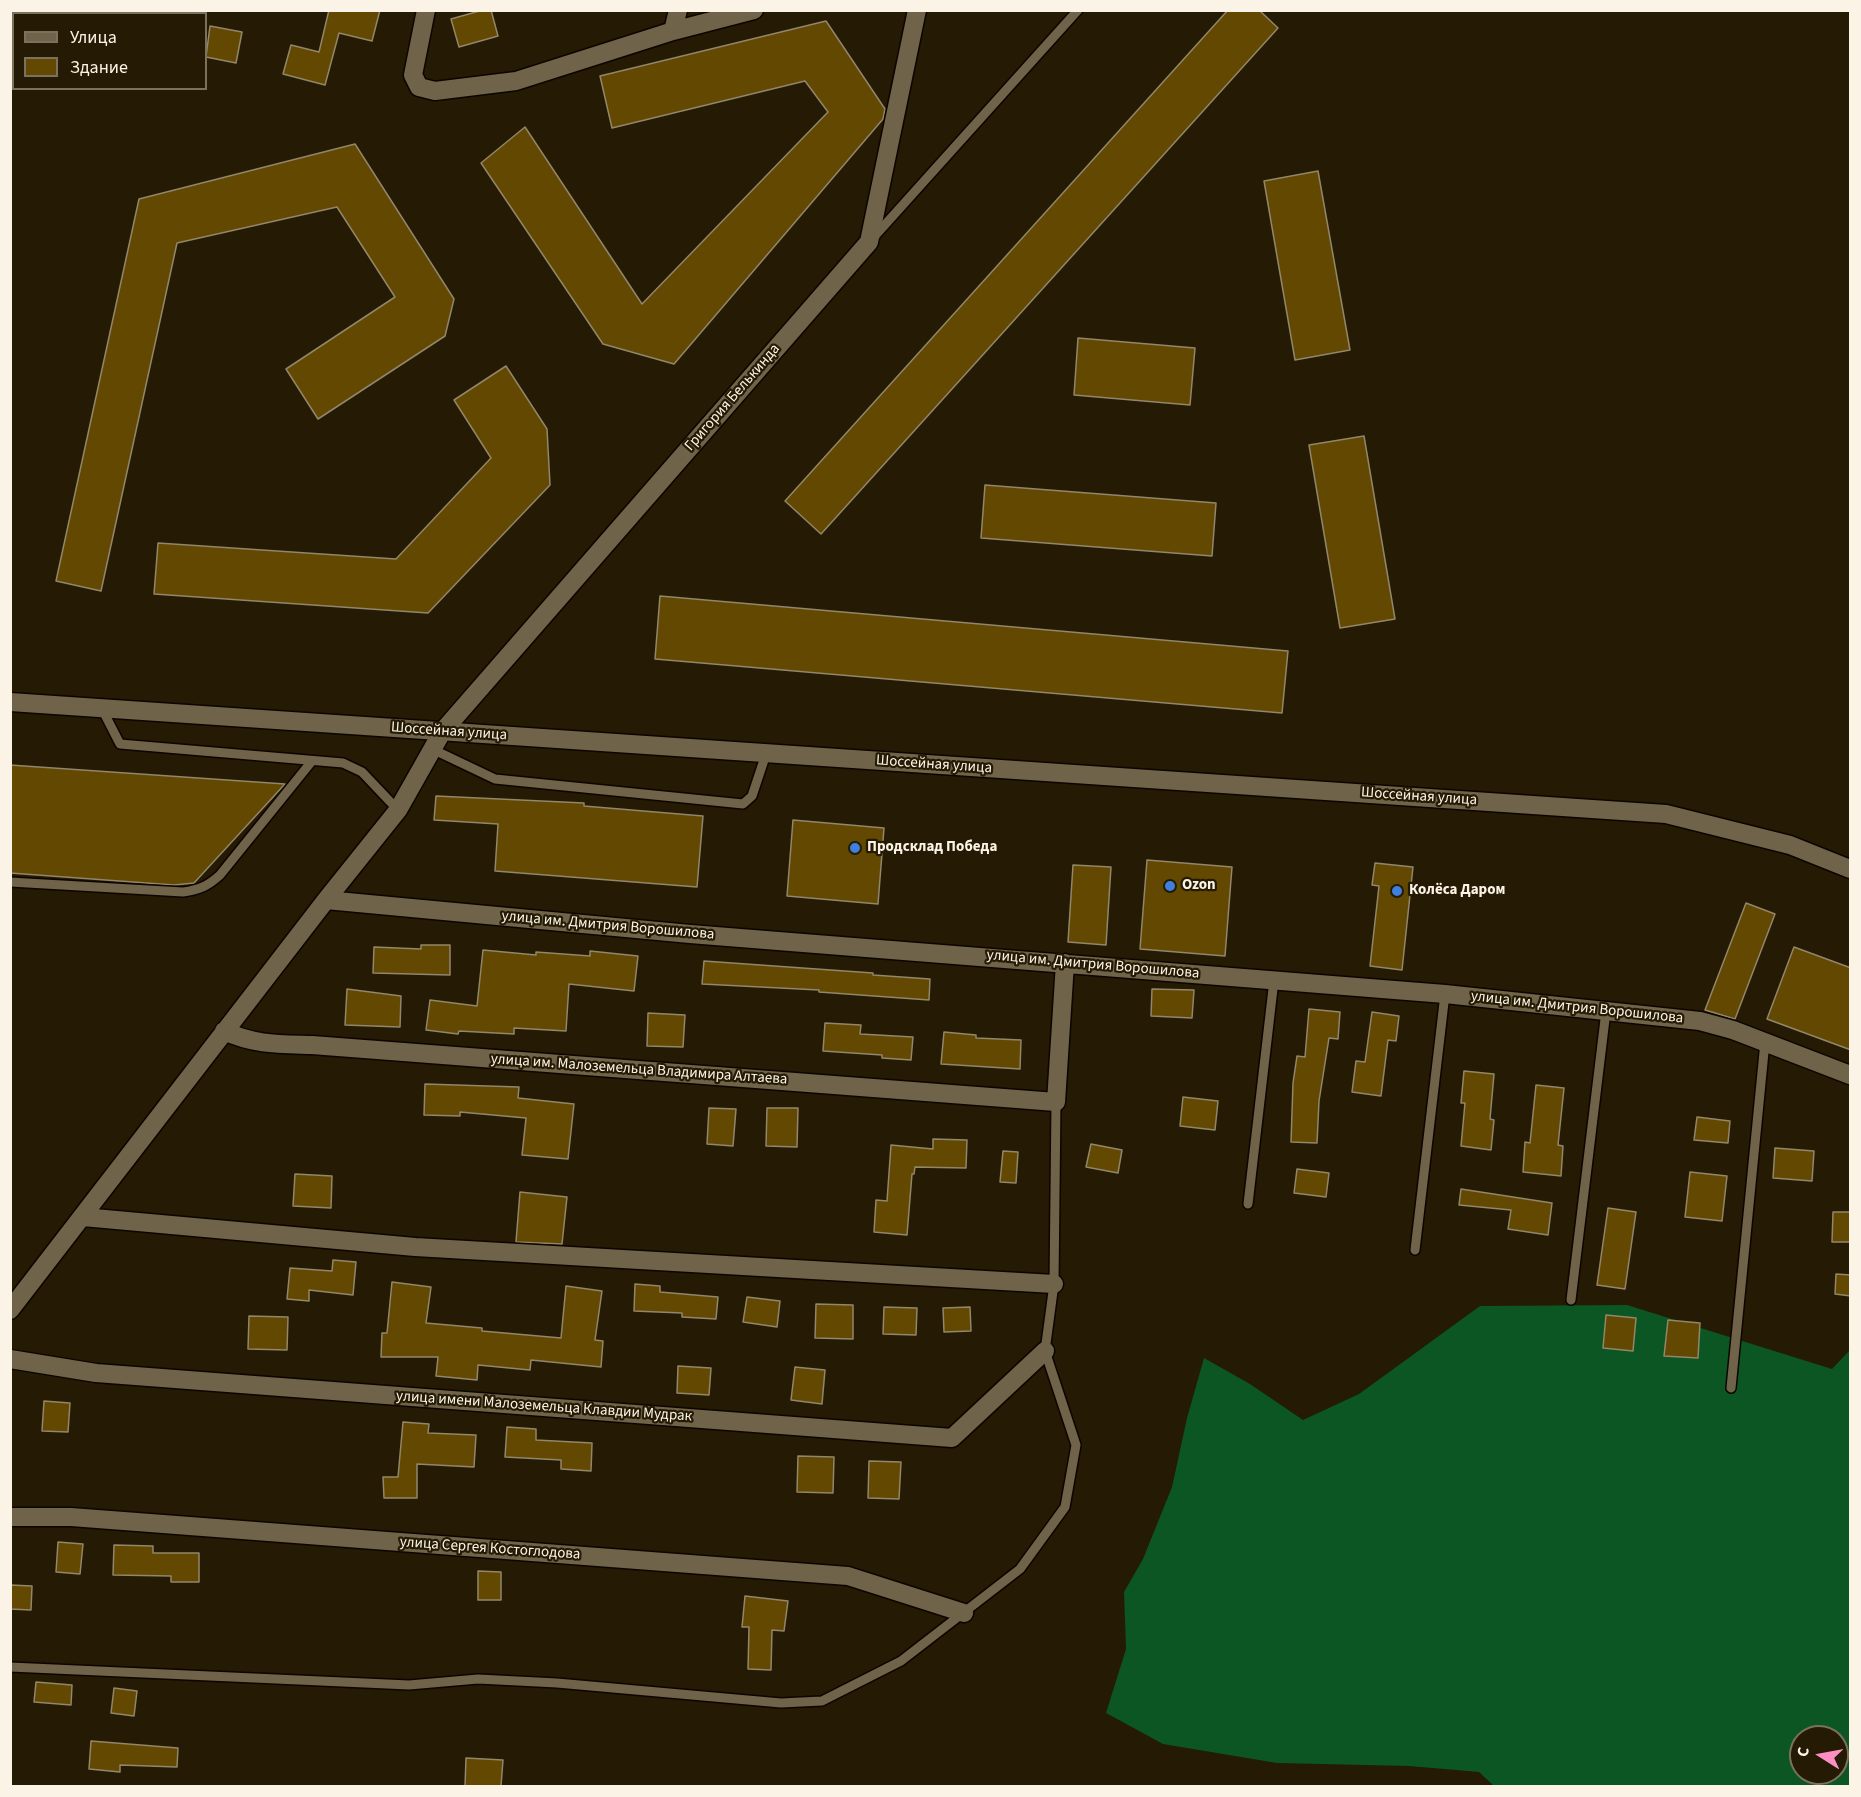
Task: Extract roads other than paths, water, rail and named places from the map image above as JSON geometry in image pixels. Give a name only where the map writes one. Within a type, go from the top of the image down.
[{"type":"street","points":[[426,10],[413,75],[420,87],[435,91],[516,81],[673,31],[754,10]]},
{"type":"street","points":[[673,31],[678,10]]},
{"type":"street","name":"Григория Белькинда","points":[[10,1310],[224,1031],[398,810],[442,732],[869,242],[917,10]]},
{"type":"street","name":"Шоссейная улица","points":[[10,702],[1666,814],[1790,845],[1851,869]]},
{"type":"street","name":"улица им. Дмитрия Ворошилова","points":[[326,900],[690,934],[1445,994],[1700,1021],[1733,1030],[1851,1075]]},
{"type":"street","points":[[1056,1102],[1065,963]]},
{"type":"street","name":"улица им. Малоземельца Владимира Алтаева","points":[[224,1031],[244,1040],[262,1043],[356,1048],[1056,1102]]},
{"type":"street","points":[[84,1216],[415,1247],[1054,1284]]},
{"type":"street","name":"улица имени Малоземельца Клавдии Мудрак","points":[[10,1359],[96,1373],[951,1438],[1045,1351]]},
{"type":"street","name":"улица Сергея Костоглодова","points":[[10,1517],[71,1517],[848,1576],[964,1612]]},
{"type":"lane","points":[[869,242],[1078,10]]},
{"type":"lane","points":[[102,709],[120,744],[343,763],[362,772],[398,810]]},
{"type":"lane","points":[[432,749],[495,779],[743,804],[752,796],[766,753]]},
{"type":"lane","points":[[10,882],[183,892],[197,890],[209,885],[220,876],[312,761]]},
{"type":"lane","points":[[1248,1204],[1274,980]]},
{"type":"lane","points":[[1415,1250],[1445,994]]},
{"type":"lane","points":[[1571,1300],[1606,1011]]},
{"type":"lane","points":[[1731,1388],[1765,1042]]},
{"type":"lane","points":[[10,1667],[408,1685],[478,1679],[557,1683],[781,1703],[822,1701],[901,1661],[1020,1569],[1065,1507],[1076,1445],[1045,1351],[1054,1284],[1056,1102]]},
{"type":"place","name":"Продсклад Победа","points":[[855,848]]},
{"type":"place","name":"Ozon","points":[[1170,886]]},
{"type":"place","name":"Колёса Даром","points":[[1397,891]]}]
